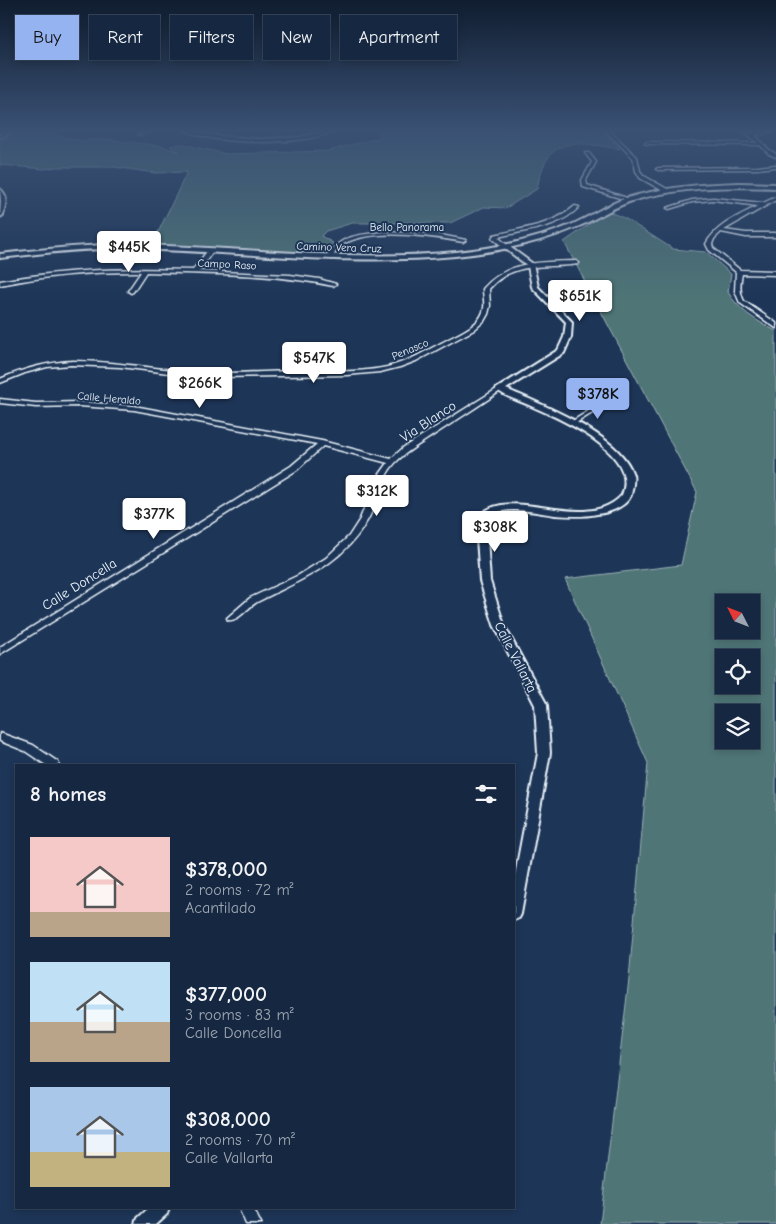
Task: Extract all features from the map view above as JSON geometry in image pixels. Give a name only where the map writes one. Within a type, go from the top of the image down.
[{"type":"main road","name":"Camino Vera Cruz","points":[[0,256],[81,248],[210,251],[330,258],[408,258],[505,246],[572,226],[628,200],[667,190],[708,188]]},
{"type":"street","points":[[592,188],[628,200]]},
{"type":"street","points":[[663,188],[667,190]]},
{"type":"street","points":[[0,193],[4,201],[0,214]]},
{"type":"street","points":[[669,208],[683,202],[713,199],[760,206]]},
{"type":"street","points":[[776,201],[760,206],[721,231],[710,240],[709,244],[711,248],[739,272],[776,273]]},
{"type":"street","points":[[530,266],[495,238],[496,236],[547,224],[571,213],[576,207]]},
{"type":"street","points":[[721,231],[746,235],[776,235]]},
{"type":"street","name":"Bello Panorama","points":[[330,258],[335,248],[342,243],[373,235],[450,237],[464,240]]},
{"type":"street","points":[[196,272],[210,251]]},
{"type":"street","name":"Penasco","points":[[0,381],[26,370],[57,364],[107,364],[194,374],[232,375],[346,372],[388,368],[416,359],[476,326],[484,317],[488,308],[486,289],[492,280],[507,271],[530,266],[576,263]]},
{"type":"street","name":"Via Blanco","points":[[231,618],[253,600],[302,577],[329,560],[352,538],[364,519],[379,481],[392,462],[407,449],[561,351],[568,341],[569,322],[535,288],[530,266]]},
{"type":"street","points":[[130,291],[145,270]]},
{"type":"street","name":"Campo Raso","points":[[0,283],[60,272],[145,270],[299,279],[333,284]]},
{"type":"street","points":[[739,272],[738,297],[748,309],[776,326]]},
{"type":"street","points":[[766,320],[776,319]]},
{"type":"street","name":"Calle Vallarta","points":[[500,389],[574,422],[598,438],[620,460],[629,476],[628,493],[618,504],[599,512],[567,513],[498,507],[487,513],[482,538],[485,580],[498,625],[541,705],[544,753],[515,909]]},
{"type":"street","name":"Calle Heraldo","points":[[0,401],[36,405],[79,404],[134,408],[322,443],[392,462]]},
{"type":"street","points":[[574,422],[600,406],[613,402]]},
{"type":"street","name":"Calle Doncella","points":[[2,646],[294,468],[322,443]]},
{"type":"street","points":[[0,737],[29,748],[53,764]]},
{"type":"street","points":[[144,1224],[161,1209]]},
{"type":"street","points":[[246,1209],[254,1224]]},
{"type":"green space","points":[[179,188],[537,188],[506,208],[484,207],[450,223],[352,223],[326,231],[321,236],[333,243],[326,251],[317,253],[152,245]]},
{"type":"green space","points":[[608,211],[626,219],[673,249],[706,252],[731,274],[728,292],[737,305],[755,319],[776,331],[776,1224],[600,1224],[629,979],[648,763],[565,579],[681,565],[697,492],[564,242]]}]
